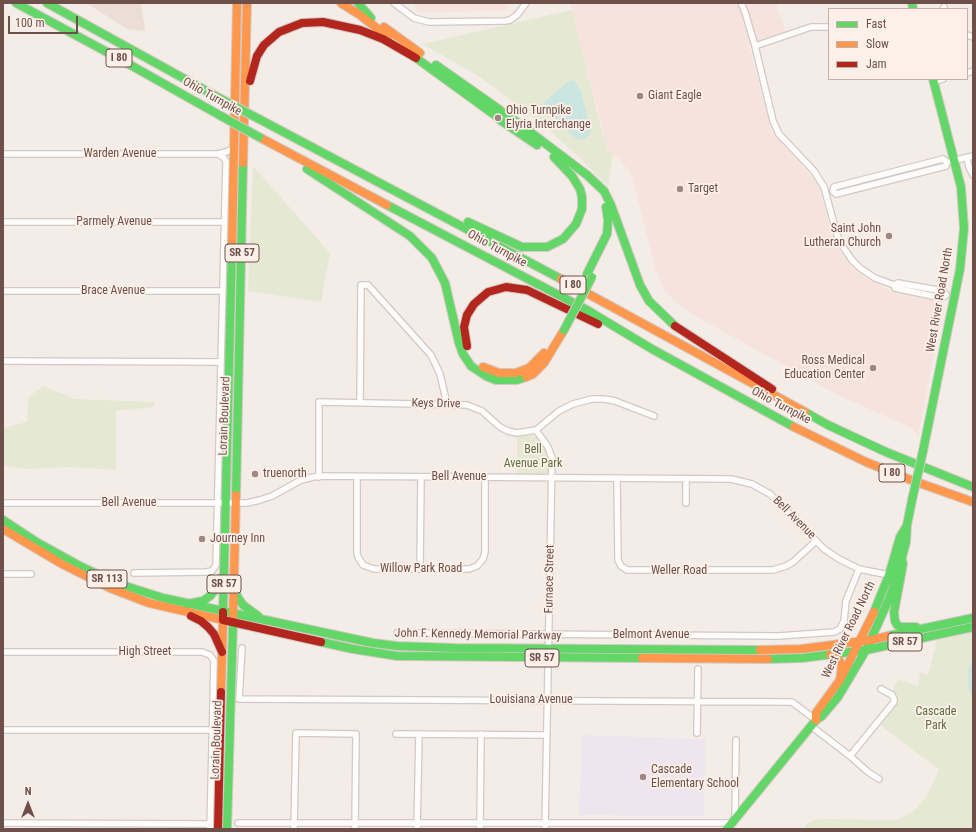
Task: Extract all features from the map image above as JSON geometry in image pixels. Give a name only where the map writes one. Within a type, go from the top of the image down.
[{"type":"main road","name":"Ohio Turnpike","points":[[16,3],[259,137],[587,310],[652,349],[783,421],[851,456],[911,480],[973,502]]},
{"type":"main road","name":"Ohio Turnpike","points":[[47,3],[221,99],[601,300],[800,411],[886,452],[973,487]]},
{"type":"main road","name":"Lorain Boulevard","points":[[218,829],[235,148],[237,3]]},
{"type":"main road","name":"Lorain Boulevard","points":[[227,829],[233,581],[226,503],[245,118],[247,3]]},
{"type":"main road","points":[[341,3],[360,15],[416,58]]},
{"type":"main road","points":[[347,3],[365,15],[370,16]]},
{"type":"main road","points":[[358,3],[370,16],[591,185],[600,195],[606,207],[608,220],[607,234],[590,276]]},
{"type":"main road","points":[[245,118],[251,74],[257,56],[270,39],[291,26],[302,23],[316,22],[334,24],[360,30],[383,38],[416,58],[500,115],[598,184],[607,196],[640,284],[649,301],[663,317],[742,370],[799,405],[886,452]]},
{"type":"main road","name":"West River Road North","points":[[732,824],[814,723],[838,697],[871,640],[889,599],[902,560],[906,542],[907,525],[923,451],[950,296],[963,248],[964,228],[961,187],[951,161],[933,80]]},
{"type":"main road","points":[[259,137],[419,243],[432,258],[445,283],[463,354],[471,366],[486,376],[496,380],[506,381],[522,379],[533,374],[544,363],[590,276],[610,242],[613,212]]},
{"type":"main road","points":[[346,164],[515,244],[522,247],[537,248],[551,245],[568,234],[576,224],[583,203],[577,183],[552,156]]},
{"type":"main road","points":[[562,328],[538,360],[529,368],[510,374],[492,372],[479,364],[469,351],[464,332],[467,315],[478,300],[494,290],[513,287],[527,290],[652,349]]},
{"type":"main road","name":"John F. Kennedy Memorial Parkway","points":[[3,520],[38,543],[78,565],[100,576],[147,594],[351,639],[397,646],[432,648],[548,649],[785,649],[822,647],[871,640],[973,618]]},
{"type":"main road","name":"West River Road North","points":[[814,723],[816,713],[840,680],[877,606],[889,575],[900,537],[907,525]]},
{"type":"main road","name":"John F. Kennedy Memorial Parkway","points":[[3,529],[90,579],[138,599],[177,610],[333,645],[397,656],[548,658],[802,658],[866,650],[973,627]]},
{"type":"main road","points":[[902,560],[903,564],[895,607],[895,622],[901,627],[930,628]]},
{"type":"main road","points":[[187,604],[199,602],[210,596],[216,590],[224,573]]},
{"type":"main road","name":"SR 57","points":[[233,581],[236,594],[243,605],[249,611],[265,620]]},
{"type":"main road","points":[[177,610],[201,621],[208,627],[214,634],[222,652]]},
{"type":"main road","points":[[830,655],[839,660],[842,666],[840,680]]},
{"type":"street","points":[[394,3],[414,18],[429,22],[505,21],[510,20],[517,15],[526,3]]},
{"type":"street","points":[[741,3],[755,46],[774,121],[779,134],[814,171],[824,187],[837,235],[845,251],[860,268],[875,278],[894,285],[895,288],[942,298],[950,296]]},
{"type":"street","points":[[755,46],[811,27],[828,26]]},
{"type":"street","name":"Warden Avenue","points":[[3,154],[218,154],[235,148]]},
{"type":"street","name":"Lorain Boulevard","points":[[134,573],[206,572],[212,570],[216,565],[226,503],[221,362],[226,162],[224,158],[218,154]]},
{"type":"street","points":[[826,193],[833,191],[834,187],[943,159],[951,161],[970,157],[969,167],[973,175]]},
{"type":"street","name":"Parmely Avenue","points":[[3,222],[224,222]]},
{"type":"street","points":[[360,403],[361,285],[368,285],[431,355],[440,374],[447,404]]},
{"type":"street","name":"Brace Avenue","points":[[3,290],[222,291]]},
{"type":"street","points":[[3,361],[221,362]]},
{"type":"street","points":[[536,430],[559,411],[573,404],[592,399],[615,401],[654,416]]},
{"type":"street","name":"Keys Drive","points":[[319,477],[319,402],[463,404],[474,407],[488,415],[500,427],[508,432],[517,433],[536,430]]},
{"type":"street","name":"Furnace Street","points":[[536,430],[550,452],[551,478],[545,826]]},
{"type":"street","name":"Bell Avenue","points":[[3,503],[248,502],[272,496],[295,483],[319,477],[731,479],[758,487],[776,499],[816,541],[839,559],[859,569],[889,575]]},
{"type":"street","name":"Willow Park Road","points":[[357,477],[357,553],[360,561],[363,565],[371,568],[420,569],[469,569],[481,563],[485,552],[485,477]]},
{"type":"street","points":[[420,569],[421,477]]},
{"type":"street","name":"Weller Road","points":[[617,478],[617,551],[618,560],[621,566],[627,570],[773,570],[793,562],[816,541]]},
{"type":"street","points":[[686,478],[686,503]]},
{"type":"street","name":"Belmont Avenue","points":[[397,633],[779,636],[834,632],[840,629],[844,621],[846,601],[859,569]]},
{"type":"street","points":[[3,574],[31,574]]},
{"type":"street","name":"Louisiana Avenue","points":[[242,648],[239,699],[792,702],[868,772],[879,779]]},
{"type":"street","name":"High Street","points":[[3,652],[210,654],[214,661],[212,730]]},
{"type":"street","points":[[697,733],[698,669]]},
{"type":"street","points":[[850,756],[894,702],[892,695],[881,689]]},
{"type":"street","points":[[3,730],[212,730]]},
{"type":"street","name":"Lorain Boulevard","points":[[210,826],[212,730]]},
{"type":"street","points":[[294,826],[296,733],[356,734],[355,826]]},
{"type":"street","points":[[396,734],[547,735]]},
{"type":"street","points":[[417,826],[419,734]]},
{"type":"street","points":[[480,826],[481,734]]},
{"type":"street","points":[[238,823],[294,826],[673,826],[732,824],[736,740]]},
{"type":"street","points":[[3,823],[45,826],[210,826]]},
{"type":"shaded area","points":[[86,3],[141,3],[145,31],[127,29]]},
{"type":"shaded area","points":[[413,3],[508,3],[508,8],[504,11],[418,12]]},
{"type":"shaded area","points":[[570,3],[776,3],[786,33],[749,45],[771,130],[815,180],[820,189],[832,237],[840,253],[855,270],[891,291],[934,299],[942,306],[918,438],[916,433],[909,427],[838,395],[697,317],[675,302],[664,290],[656,270],[632,178],[629,171],[617,157],[608,151]]},
{"type":"shaded area","name":"Cascade Elementary School","points":[[582,735],[705,739],[704,816],[579,815]]},
{"type":"green space","points":[[572,10],[601,128],[608,151],[613,155],[608,187],[582,160],[547,128],[477,75],[422,44]]},
{"type":"green space","points":[[253,166],[330,253],[321,302],[248,291]]},
{"type":"green space","points":[[43,386],[75,399],[154,402],[154,407],[116,411],[116,470],[71,467],[26,469],[3,465],[3,428],[27,422],[28,397]]},
{"type":"green space","name":"Bell Avenue Park","points":[[531,435],[539,438],[545,447],[548,453],[549,470],[547,473],[543,474],[517,474],[517,436]]},
{"type":"green space","name":"Cascade Park","points":[[973,631],[973,829],[803,829],[807,824],[814,820],[897,820],[914,811],[926,797],[939,770],[879,724],[894,706],[892,692],[898,679],[918,686],[920,672],[928,675],[937,640]]},
{"type":"water","points":[[574,80],[580,89],[591,129],[590,134],[584,139],[579,140],[574,137],[543,106],[545,101],[569,81]]},
{"type":"water","points":[[973,658],[973,700],[969,689],[968,671]]},
{"type":"traffic: fast","points":[[16,3],[221,116]]},
{"type":"traffic: fast","points":[[47,3],[221,99]]},
{"type":"traffic: fast","points":[[358,3],[371,18]]},
{"type":"traffic: fast","points":[[912,3],[913,8]]},
{"type":"traffic: fast","points":[[412,55],[496,116]]},
{"type":"traffic: fast","points":[[436,65],[500,110]]},
{"type":"traffic: fast","points":[[923,451],[960,269],[964,228],[961,187],[933,80]]},
{"type":"traffic: fast","points":[[221,99],[259,119]]},
{"type":"traffic: fast","points":[[505,113],[587,175],[604,191],[611,205],[640,285],[649,301],[675,326]]},
{"type":"traffic: fast","points":[[221,116],[259,137]]},
{"type":"traffic: fast","points":[[259,119],[561,279]]},
{"type":"traffic: fast","points":[[500,120],[537,145]]},
{"type":"traffic: fast","points":[[468,222],[522,247],[547,247],[563,239],[576,224],[582,209],[582,197],[580,189],[572,176],[554,157]]},
{"type":"traffic: fast","points":[[236,495],[243,163]]},
{"type":"traffic: fast","points":[[307,169],[410,236],[432,258],[445,283],[459,343],[463,354],[471,366],[486,376],[496,380],[517,380],[526,377]]},
{"type":"traffic: fast","points":[[387,205],[587,310],[652,349],[794,427]]},
{"type":"traffic: fast","points":[[587,274],[607,234],[608,220],[606,207]]},
{"type":"traffic: fast","points":[[223,612],[232,245]]},
{"type":"traffic: fast","points":[[564,330],[592,277]]},
{"type":"traffic: fast","points":[[805,412],[828,425],[886,452],[973,487]]},
{"type":"traffic: fast","points":[[912,500],[923,451]]},
{"type":"traffic: fast","points":[[727,829],[816,720],[822,716],[838,697],[866,650],[889,599],[897,576],[906,542],[907,525],[912,500]]},
{"type":"traffic: fast","points":[[3,520],[38,543],[78,565],[116,583],[163,598],[223,611]]},
{"type":"traffic: fast","points":[[874,612],[889,575],[900,537],[906,527]]},
{"type":"traffic: fast","points":[[902,560],[903,564],[894,612],[895,621],[897,625],[901,627],[916,627]]},
{"type":"traffic: fast","points":[[187,604],[203,601],[210,596],[222,577]]},
{"type":"traffic: fast","points":[[234,588],[243,605],[258,616]]},
{"type":"traffic: fast","points":[[223,611],[373,643],[397,646],[455,648],[760,650]]},
{"type":"traffic: fast","points":[[888,636],[973,618]]},
{"type":"traffic: fast","points":[[227,829],[233,622]]},
{"type":"traffic: fast","points":[[768,659],[802,658],[866,650],[973,627]]},
{"type":"traffic: fast","points":[[321,642],[397,656],[642,658]]},
{"type":"traffic: slow","points":[[232,245],[237,3]]},
{"type":"traffic: slow","points":[[243,163],[247,3]]},
{"type":"traffic: slow","points":[[341,3],[360,15],[388,37]]},
{"type":"traffic: slow","points":[[384,27],[420,53]]},
{"type":"traffic: slow","points":[[259,137],[387,205]]},
{"type":"traffic: slow","points":[[561,279],[805,412]]},
{"type":"traffic: slow","points":[[526,377],[533,374],[544,363],[564,330]]},
{"type":"traffic: slow","points":[[483,367],[499,373],[516,373],[529,368],[544,353]]},
{"type":"traffic: slow","points":[[794,427],[866,462],[973,502]]},
{"type":"traffic: slow","points":[[233,618],[236,495]]},
{"type":"traffic: slow","points":[[3,529],[62,564],[110,588],[149,603],[223,620]]},
{"type":"traffic: slow","points":[[816,720],[816,713],[840,680],[874,612]]},
{"type":"traffic: slow","points":[[221,692],[223,620]]},
{"type":"traffic: slow","points":[[760,650],[801,649],[871,640],[888,636]]},
{"type":"traffic: slow","points":[[830,655],[839,660],[842,666],[840,680]]},
{"type":"traffic: slow","points":[[642,658],[768,659]]},
{"type":"traffic: jam","points":[[250,81],[257,56],[264,45],[279,32],[302,23],[323,22],[360,30],[383,39],[416,58]]},
{"type":"traffic: jam","points":[[467,346],[464,327],[467,315],[474,304],[488,292],[506,287],[527,290],[598,324]]},
{"type":"traffic: jam","points":[[675,326],[772,389]]},
{"type":"traffic: jam","points":[[223,612],[223,620],[321,642]]},
{"type":"traffic: jam","points":[[191,616],[201,621],[208,627],[214,634],[222,652]]},
{"type":"traffic: jam","points":[[218,829],[221,692]]},
{"type":"place","name":"Giant Eagle","points":[[640,96]]},
{"type":"place","name":"Ohio Turnpike Elyria Interchange","points":[[498,118]]},
{"type":"place","name":"Target","points":[[680,189]]},
{"type":"place","name":"Saint John Lutheran Church","points":[[889,236]]},
{"type":"place","name":"Ross Medical Education Center","points":[[873,368]]},
{"type":"place","name":"truenorth","points":[[255,474]]},
{"type":"place","name":"Journey Inn","points":[[202,539]]},
{"type":"place","name":"Cascade Elementary School","points":[[643,777]]}]
